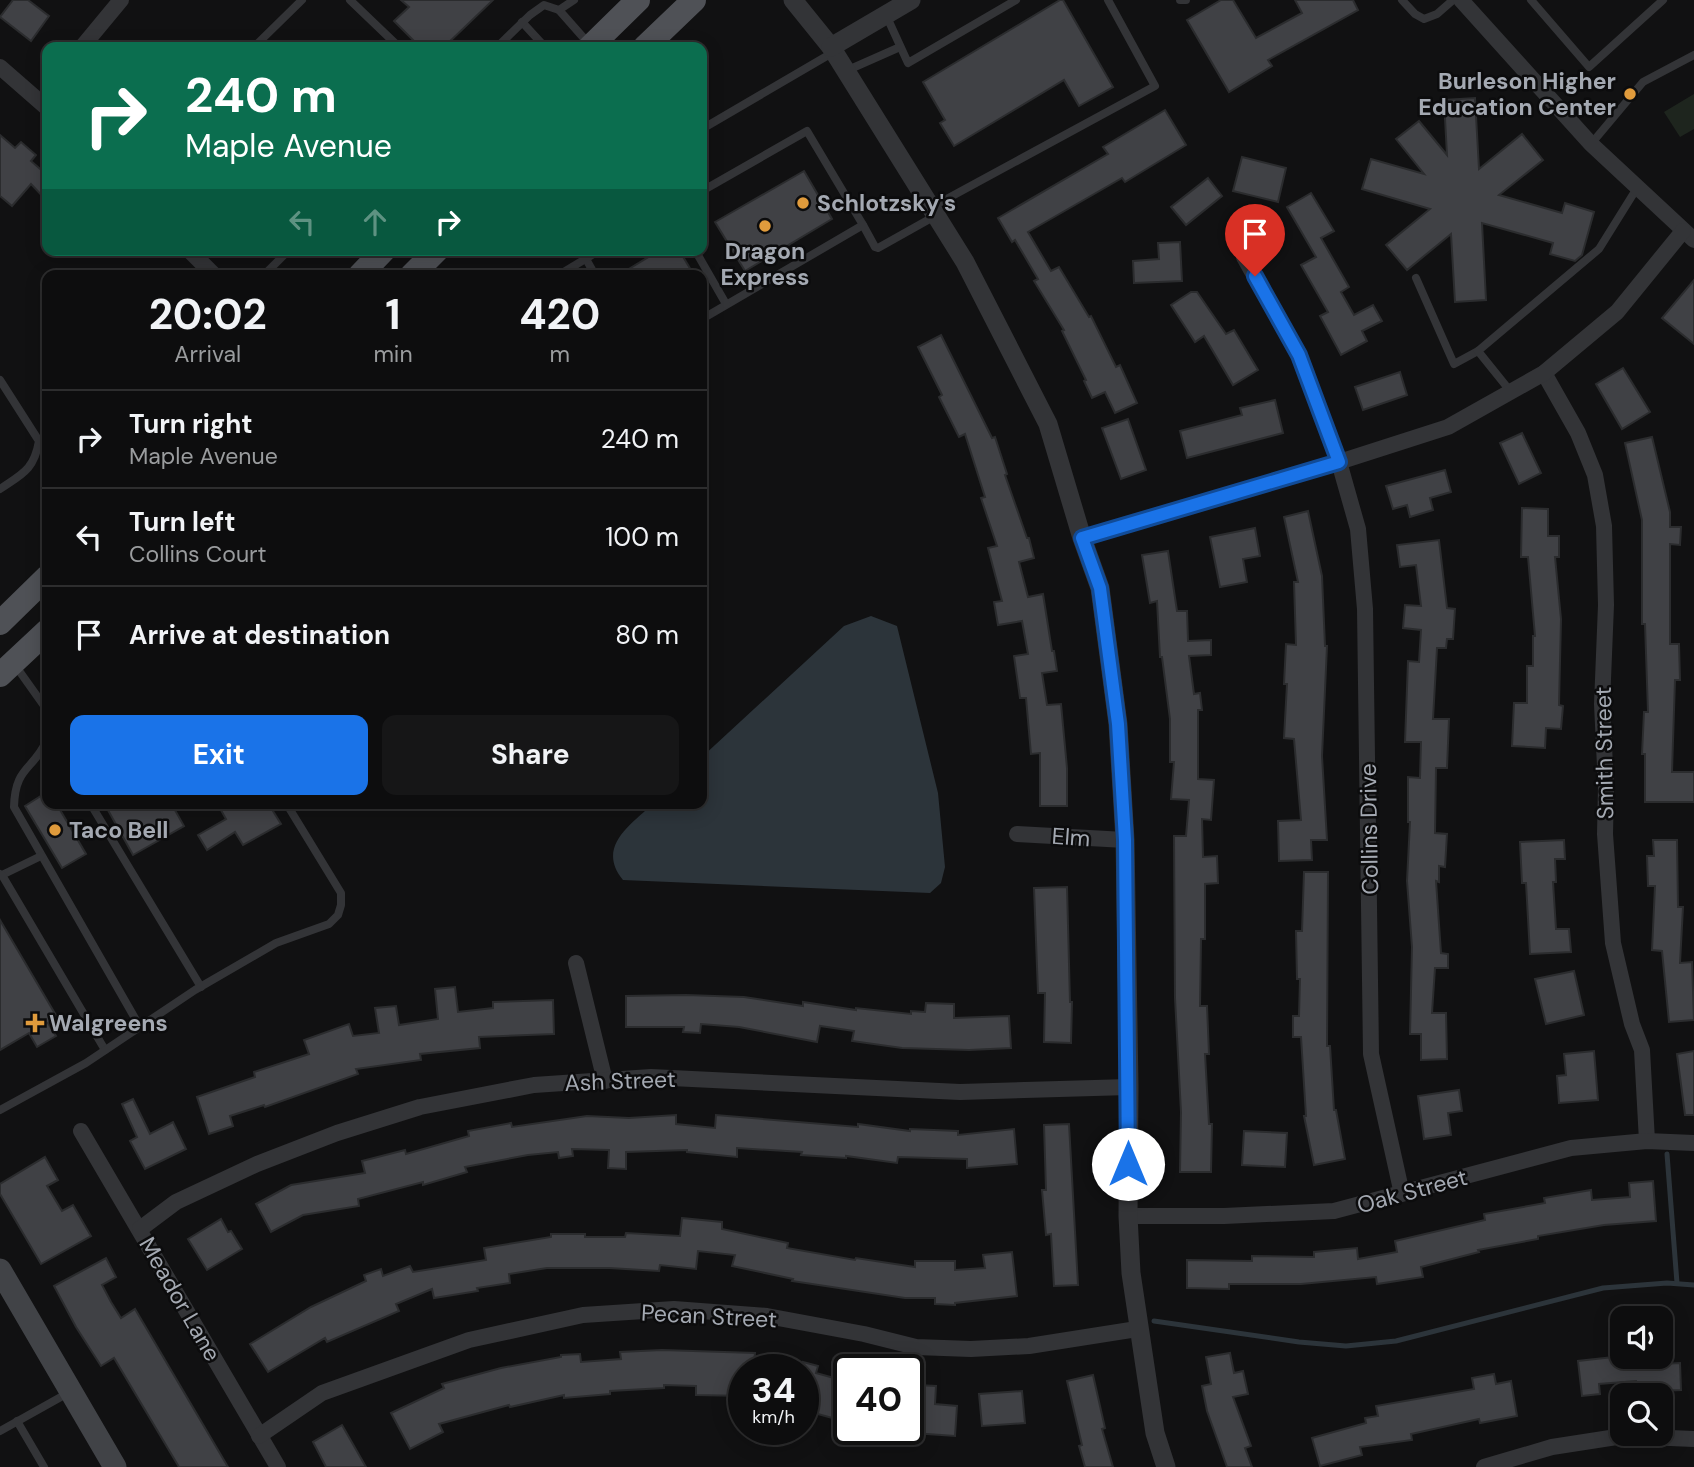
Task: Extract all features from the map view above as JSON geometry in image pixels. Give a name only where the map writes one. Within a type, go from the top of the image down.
[{"type":"main road","points":[[595,42],[638,0]]},
{"type":"main road","points":[[650,42],[694,0]]},
{"type":"main road","points":[[365,270],[378,256]]},
{"type":"main road","points":[[417,270],[431,256]]},
{"type":"main road","points":[[0,622],[42,582]]},
{"type":"main road","points":[[7,669],[42,636]]},
{"type":"main road","points":[[0,1270],[115,1467]]},
{"type":"street","points":[[88,42],[121,0]]},
{"type":"street","points":[[793,0],[828,44]]},
{"type":"street","points":[[806,0],[828,44],[965,262],[1048,424],[1100,588],[1118,724],[1125,840],[1130,1273],[1155,1433],[1166,1467]]},
{"type":"street","points":[[828,44],[911,0]]},
{"type":"street","points":[[1082,538],[1448,427],[1544,373],[1617,312],[1688,235],[1591,144],[1461,0]]},
{"type":"street","points":[[0,67],[42,98]]},
{"type":"street","points":[[195,256],[209,270]]},
{"type":"street","name":"Collins Drive","points":[[1244,257],[1299,355],[1339,462],[1358,529],[1365,609],[1371,1054],[1402,1194]]},
{"type":"street","name":"Smith Street","points":[[1544,373],[1578,433],[1595,475],[1604,526],[1606,605],[1602,704],[1605,834],[1613,943],[1632,1024],[1642,1050],[1647,1142]]},
{"type":"street","name":"Elm","points":[[1017,834],[1125,840]]},
{"type":"street","points":[[576,963],[605,1081]]},
{"type":"street","name":"Ash Street","points":[[140,1229],[176,1202],[257,1164],[337,1133],[420,1107],[534,1085],[651,1077],[960,1092],[1129,1087]]},
{"type":"street","name":"Meador Lane","points":[[81,1131],[278,1467]]},
{"type":"street","name":"Oak Street","points":[[1128,1216],[1224,1216],[1334,1211],[1571,1148],[1647,1142],[1694,1143]]},
{"type":"street","name":"Pecan Street","points":[[259,1436],[322,1393],[469,1340],[583,1315],[674,1309],[767,1316],[864,1334],[916,1347],[971,1349],[1029,1346],[1137,1329]]},
{"type":"street","points":[[1485,1467],[1552,1447],[1623,1436],[1694,1439]]},
{"type":"lane","points":[[259,42],[302,0]]},
{"type":"lane","points":[[350,0],[394,42]]},
{"type":"lane","points":[[559,10],[573,0]]},
{"type":"lane","points":[[886,15],[908,63],[1016,0]]},
{"type":"lane","points":[[707,188],[807,131],[875,247],[881,247],[933,212],[1155,86],[1108,0]]},
{"type":"lane","points":[[1180,0],[1186,0]]},
{"type":"lane","points":[[1402,0],[1424,19],[1437,14],[1453,0]]},
{"type":"lane","points":[[1531,0],[1588,67],[1663,0]]},
{"type":"lane","points":[[502,42],[544,5],[559,10],[586,42]]},
{"type":"lane","points":[[522,22],[540,42]]},
{"type":"lane","points":[[707,126],[828,44]]},
{"type":"lane","points":[[845,72],[901,47]]},
{"type":"lane","points":[[1591,144],[1643,82],[1694,55]]},
{"type":"lane","points":[[1416,278],[1454,364],[1478,351],[1599,249],[1637,188]]},
{"type":"lane","points":[[707,316],[863,225]]},
{"type":"lane","points":[[268,270],[280,256]]},
{"type":"lane","points":[[565,270],[581,256]]},
{"type":"lane","points":[[707,271],[726,304]]},
{"type":"lane","points":[[1478,351],[1511,392]]},
{"type":"lane","points":[[0,380],[38,441],[36,456],[29,470],[0,489]]},
{"type":"lane","points":[[7,669],[42,705]]},
{"type":"lane","points":[[42,748],[22,772],[14,788],[14,807],[140,1027]]},
{"type":"lane","points":[[94,809],[201,987]]},
{"type":"lane","points":[[0,1110],[105,1050],[201,987],[276,943],[329,924],[338,915],[341,893],[290,809]]},
{"type":"lane","points":[[41,856],[1,875],[105,1050]]},
{"type":"lane","points":[[0,1431],[70,1391]]},
{"type":"lane","points":[[17,1421],[44,1467]]},
{"type":"shaded area","points":[[1694,94],[1694,129],[1680,137],[1664,112]]},
{"type":"shaded area","points":[[871,616],[897,626],[938,793],[945,867],[941,883],[930,893],[623,880],[613,857],[619,837],[648,809],[707,809],[707,752],[844,626]]},
{"type":"building","points":[[13,0],[28,0],[49,16],[31,41],[0,17]]},
{"type":"building","points":[[401,0],[493,0],[449,42],[415,42],[394,21],[409,7]]},
{"type":"building","points":[[1063,0],[1113,87],[1079,106],[1064,80],[954,146],[940,123],[945,120],[923,82]]},
{"type":"building","points":[[1221,0],[1233,0],[1256,38],[1302,13],[1295,0],[1353,0],[1358,10],[1268,60],[1272,66],[1229,92],[1187,20]]},
{"type":"building","points":[[1475,98],[1479,169],[1522,134],[1543,160],[1499,195],[1562,213],[1565,203],[1594,212],[1582,255],[1575,261],[1550,254],[1553,243],[1482,223],[1486,300],[1455,302],[1451,234],[1407,270],[1386,245],[1430,209],[1362,189],[1371,159],[1424,174],[1396,139],[1419,121],[1447,155],[1444,100]]},
{"type":"building","points":[[1165,110],[1186,145],[1125,182],[1122,178],[1028,232],[1051,271],[1059,267],[1089,317],[1091,316],[1116,367],[1120,365],[1137,403],[1115,413],[1105,392],[1092,398],[1062,331],[1064,330],[1034,281],[1038,279],[1015,240],[1012,242],[998,218],[1108,154],[1103,147]]},
{"type":"building","points":[[0,135],[15,148],[21,142],[36,155],[31,161],[42,171],[42,196],[31,184],[12,206],[0,196]]},
{"type":"building","points":[[1242,157],[1286,168],[1278,202],[1233,191]]},
{"type":"building","points":[[804,171],[832,219],[745,271],[715,222]]},
{"type":"building","points":[[1208,178],[1222,196],[1186,225],[1171,207]]},
{"type":"building","points":[[1311,193],[1334,231],[1321,238],[1349,287],[1341,292],[1354,315],[1373,305],[1382,321],[1362,331],[1367,341],[1341,355],[1320,316],[1328,312],[1301,265],[1316,257],[1287,207]]},
{"type":"building","points":[[1180,242],[1182,281],[1134,283],[1133,261],[1159,259],[1158,243]]},
{"type":"building","points":[[650,256],[683,256],[691,270],[627,270]]},
{"type":"building","points":[[1694,280],[1694,344],[1662,318]]},
{"type":"building","points":[[1191,292],[1197,292],[1226,334],[1234,330],[1258,370],[1233,385],[1204,336],[1195,342],[1171,305]]},
{"type":"building","points":[[941,335],[992,438],[995,437],[1007,474],[1005,475],[1029,538],[1034,558],[1019,562],[1028,597],[1043,594],[1057,671],[1042,673],[1047,705],[1061,704],[1067,768],[1067,806],[1040,806],[1040,753],[1031,754],[1026,698],[1020,698],[1014,656],[1028,654],[1022,621],[998,625],[994,602],[1002,601],[988,548],[997,546],[981,498],[985,497],[965,434],[959,437],[918,347]]},
{"type":"building","points":[[1623,368],[1650,412],[1622,429],[1596,384]]},
{"type":"building","points":[[1400,372],[1407,395],[1363,410],[1355,387]]},
{"type":"building","points":[[1275,400],[1283,433],[1187,458],[1180,431],[1242,415],[1240,408]]},
{"type":"building","points":[[1128,419],[1146,470],[1121,479],[1102,428]]},
{"type":"building","points":[[1522,433],[1541,473],[1519,484],[1500,443]]},
{"type":"building","points":[[1652,437],[1670,512],[1670,527],[1681,527],[1680,545],[1670,544],[1670,644],[1679,644],[1680,680],[1675,680],[1672,772],[1694,772],[1694,802],[1645,802],[1645,754],[1642,754],[1644,712],[1648,712],[1645,624],[1642,624],[1642,520],[1625,443]]},
{"type":"building","points":[[1445,470],[1451,492],[1430,498],[1433,510],[1410,517],[1407,505],[1393,509],[1386,486]]},
{"type":"building","points":[[1522,508],[1548,509],[1548,536],[1559,536],[1559,557],[1555,557],[1561,619],[1559,705],[1563,706],[1561,729],[1546,728],[1545,748],[1512,746],[1514,703],[1527,703],[1527,666],[1533,666],[1535,636],[1528,557],[1521,557]]},
{"type":"building","points":[[1308,511],[1322,576],[1327,646],[1322,756],[1327,840],[1311,840],[1312,860],[1279,861],[1278,821],[1301,820],[1294,739],[1284,738],[1286,644],[1296,645],[1294,582],[1298,582],[1284,517]]},
{"type":"building","points":[[1255,528],[1260,556],[1243,559],[1247,582],[1220,587],[1210,537]]},
{"type":"building","points":[[1439,540],[1447,608],[1455,609],[1453,639],[1447,639],[1446,648],[1437,648],[1433,719],[1449,719],[1447,768],[1436,768],[1435,833],[1447,834],[1445,867],[1439,866],[1439,882],[1436,881],[1441,953],[1448,954],[1448,968],[1435,968],[1432,1013],[1446,1013],[1447,1059],[1421,1060],[1421,1034],[1410,1034],[1412,947],[1407,881],[1410,822],[1408,777],[1420,778],[1421,742],[1405,742],[1408,661],[1419,662],[1421,630],[1403,628],[1405,605],[1421,606],[1416,565],[1400,567],[1397,545]]},
{"type":"building","points":[[1168,551],[1177,611],[1187,611],[1188,641],[1211,640],[1211,655],[1189,656],[1194,694],[1200,693],[1202,710],[1198,710],[1198,779],[1214,780],[1211,820],[1202,819],[1203,857],[1217,856],[1218,883],[1205,884],[1205,939],[1201,939],[1200,1006],[1207,1006],[1209,1054],[1205,1054],[1209,1124],[1212,1124],[1211,1172],[1180,1172],[1174,836],[1186,836],[1189,800],[1171,799],[1174,762],[1170,762],[1170,719],[1160,657],[1157,601],[1150,603],[1142,555]]},
{"type":"building","name":"Taco Bell","points":[[42,795],[42,809],[60,809],[86,854],[62,868],[25,806]]},
{"type":"building","points":[[107,809],[174,809],[184,826],[133,855]]},
{"type":"building","points":[[220,809],[272,809],[281,824],[243,845],[235,832],[207,850],[198,835],[226,819]]},
{"type":"building","points":[[1564,840],[1565,859],[1555,859],[1556,882],[1553,882],[1556,929],[1569,929],[1571,952],[1530,954],[1526,883],[1522,883],[1520,842]]},
{"type":"building","points":[[1653,840],[1677,840],[1678,907],[1683,907],[1680,963],[1692,962],[1694,1020],[1669,1022],[1662,951],[1652,950],[1655,886],[1648,886],[1647,856],[1654,856]]},
{"type":"building","points":[[1304,872],[1328,872],[1327,1046],[1330,1046],[1334,1110],[1345,1159],[1314,1165],[1304,1116],[1301,1037],[1293,1037],[1293,1016],[1299,1016],[1300,979],[1297,979],[1296,931],[1302,931]]},
{"type":"building","points":[[1067,887],[1071,1043],[1044,1042],[1045,993],[1038,993],[1034,888]]},
{"type":"building","name":"Walgreens","points":[[0,920],[57,1017],[48,1023],[56,1036],[37,1047],[29,1033],[0,1050]]},
{"type":"building","points":[[1574,971],[1584,1015],[1546,1024],[1535,979]]},
{"type":"building","points":[[455,987],[458,1012],[493,1008],[493,1002],[553,1000],[554,1034],[479,1037],[480,1048],[420,1054],[421,1060],[356,1069],[358,1074],[265,1107],[264,1105],[230,1116],[233,1126],[209,1134],[197,1097],[255,1077],[254,1072],[309,1054],[304,1040],[349,1024],[353,1036],[379,1033],[375,1008],[396,1006],[399,1025],[438,1019],[435,989]]},
{"type":"building","points":[[626,996],[744,997],[803,1006],[803,1002],[911,1014],[911,1011],[925,1012],[926,1003],[954,1004],[954,1018],[1009,1016],[1011,1048],[902,1048],[852,1041],[854,1031],[820,1026],[817,1042],[739,1027],[701,1024],[700,1033],[683,1032],[684,1027],[626,1027]]},
{"type":"building","points":[[1594,1051],[1598,1100],[1559,1103],[1557,1076],[1566,1075],[1564,1054]]},
{"type":"building","points":[[1694,1051],[1694,1115],[1685,1115],[1677,1054]]},
{"type":"building","points":[[1459,1090],[1462,1111],[1448,1113],[1451,1135],[1424,1139],[1418,1096]]},
{"type":"building","points":[[133,1099],[150,1134],[173,1122],[186,1149],[145,1169],[130,1141],[137,1137],[122,1104]]},
{"type":"building","points":[[676,1115],[676,1124],[715,1128],[716,1115],[858,1127],[858,1124],[910,1131],[958,1131],[958,1135],[1014,1129],[1017,1164],[967,1168],[967,1159],[898,1157],[897,1163],[846,1156],[801,1155],[802,1152],[737,1148],[737,1157],[687,1150],[626,1152],[626,1169],[608,1168],[609,1150],[572,1149],[573,1156],[559,1158],[558,1152],[528,1155],[465,1167],[467,1172],[358,1199],[359,1206],[303,1215],[271,1232],[256,1204],[291,1185],[365,1173],[362,1161],[405,1150],[406,1154],[469,1136],[468,1131],[511,1123],[512,1127],[587,1116],[629,1118]]},
{"type":"building","points":[[1069,1124],[1078,1285],[1054,1286],[1051,1234],[1046,1235],[1042,1190],[1046,1190],[1044,1125]]},
{"type":"building","points":[[1244,1131],[1287,1133],[1285,1167],[1242,1165]]},
{"type":"building","points":[[45,1157],[58,1180],[47,1186],[62,1211],[73,1205],[91,1236],[41,1264],[0,1194],[0,1184]]},
{"type":"building","points":[[1653,1181],[1656,1221],[1604,1225],[1478,1250],[1479,1252],[1421,1267],[1423,1277],[1377,1284],[1376,1277],[1301,1284],[1229,1284],[1229,1289],[1187,1288],[1187,1260],[1252,1261],[1252,1256],[1314,1257],[1314,1252],[1357,1248],[1358,1259],[1397,1252],[1395,1241],[1485,1220],[1484,1214],[1545,1203],[1544,1198],[1591,1190],[1592,1200],[1630,1197],[1629,1183]]},
{"type":"building","points":[[682,1218],[722,1222],[722,1229],[788,1243],[787,1248],[915,1267],[915,1261],[955,1261],[955,1270],[985,1268],[983,1255],[1012,1252],[1017,1296],[955,1305],[935,1304],[935,1298],[905,1298],[792,1281],[793,1279],[732,1266],[735,1255],[698,1251],[696,1269],[660,1265],[659,1271],[547,1268],[509,1274],[510,1283],[477,1288],[478,1291],[434,1298],[432,1289],[396,1304],[399,1311],[327,1342],[325,1338],[268,1372],[250,1344],[311,1307],[366,1281],[364,1275],[381,1269],[383,1276],[410,1266],[413,1272],[486,1260],[484,1248],[551,1237],[551,1234],[585,1234],[585,1237],[625,1237],[626,1233],[680,1236]]},
{"type":"building","points":[[221,1219],[242,1249],[207,1270],[188,1239]]},
{"type":"building","points":[[106,1258],[116,1277],[102,1285],[111,1302],[121,1318],[135,1309],[228,1467],[179,1467],[114,1358],[101,1366],[76,1327],[54,1286]]},
{"type":"building","points":[[662,1350],[755,1353],[728,1354],[728,1396],[696,1395],[696,1386],[664,1385],[664,1388],[610,1391],[610,1394],[564,1398],[564,1395],[510,1407],[509,1405],[439,1424],[443,1432],[410,1449],[391,1413],[444,1388],[442,1384],[501,1368],[561,1355],[580,1354],[581,1362],[621,1359],[620,1352]]},
{"type":"building","points":[[1230,1353],[1234,1373],[1243,1371],[1248,1394],[1233,1397],[1251,1446],[1245,1448],[1252,1467],[1227,1467],[1207,1411],[1202,1386],[1211,1384],[1206,1357]]},
{"type":"building","points":[[1610,1357],[1610,1369],[1673,1369],[1673,1363],[1680,1363],[1681,1390],[1673,1390],[1673,1383],[1636,1381],[1599,1384],[1600,1394],[1582,1396],[1578,1361]]},
{"type":"building","points":[[819,1374],[833,1378],[833,1418],[819,1414]]},
{"type":"building","points":[[1494,1374],[1496,1384],[1511,1381],[1517,1416],[1480,1423],[1479,1419],[1411,1434],[1412,1440],[1360,1447],[1362,1455],[1320,1466],[1312,1438],[1366,1423],[1365,1418],[1378,1416],[1376,1406],[1474,1389],[1472,1378]]},
{"type":"building","points":[[1093,1375],[1105,1428],[1102,1429],[1113,1467],[1085,1467],[1079,1446],[1082,1445],[1067,1381]]},
{"type":"building","points":[[924,1385],[936,1386],[935,1404],[957,1406],[955,1436],[924,1434]]},
{"type":"building","points":[[1022,1391],[1025,1423],[982,1426],[979,1394]]},
{"type":"building","points":[[342,1425],[366,1467],[326,1467],[313,1442]]},
{"type":"waterway","points":[[1667,1154],[1677,1283]]},
{"type":"waterway","points":[[1154,1321],[1299,1342],[1346,1346],[1396,1341],[1603,1288],[1667,1283],[1694,1285]]},
{"type":"place","name":"Burleson Higher Education Center","points":[[1630,94]]},
{"type":"place","name":"Schlotzsky's","points":[[803,203]]},
{"type":"place","name":"Dragon Express","points":[[765,226]]},
{"type":"place","name":"Taco Bell","points":[[55,830]]},
{"type":"place","name":"Walgreens","points":[[35,1023]]},
{"type":"route","points":[[1128,1164],[1125,840],[1118,724],[1100,588],[1082,538],[1339,462],[1299,355],[1255,276]]}]
